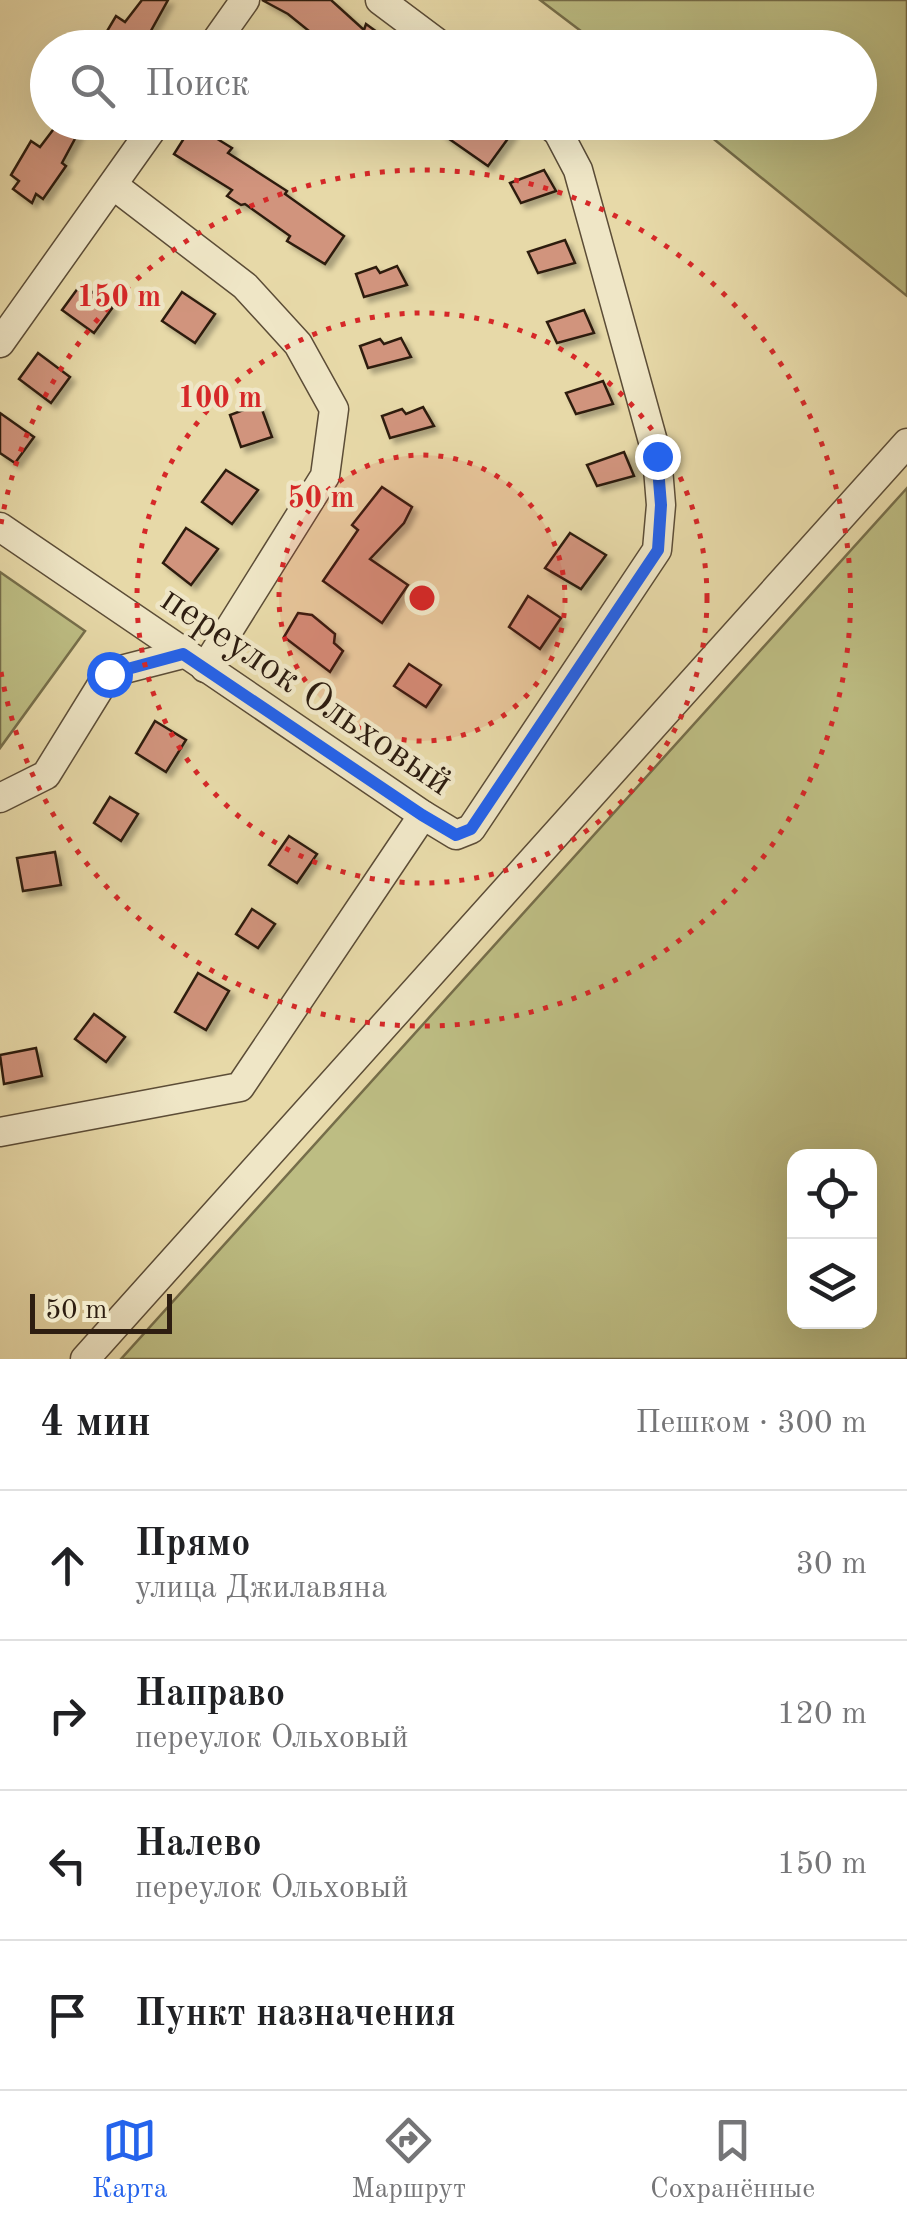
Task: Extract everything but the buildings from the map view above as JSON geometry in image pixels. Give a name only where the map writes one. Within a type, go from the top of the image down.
[{"type":"street","points":[[224,30],[245,0]]},
{"type":"street","points":[[380,0],[420,30]]},
{"type":"street","points":[[0,342],[144,140]]},
{"type":"street","name":"переулок Ольховый","points":[[0,527],[422,815],[456,835],[471,829],[658,550],[661,505],[657,456],[578,170],[562,140]]},
{"type":"street","points":[[0,798],[46,774],[109,674],[194,661],[325,476],[334,408],[298,344],[245,286],[113,184]]},
{"type":"street","points":[[84,1359],[907,443]]},
{"type":"street","points":[[0,1132],[240,1087],[422,815]]},
{"type":"green space","points":[[540,0],[907,0],[907,296],[715,140],[877,140],[877,30],[580,30]]},
{"type":"green space","points":[[907,488],[907,1359],[121,1359]]},
{"type":"green space","points":[[0,572],[85,631],[0,748]]},
{"type":"route","points":[[109,674],[183,654],[456,835],[471,829],[658,550],[661,505],[657,456]]}]
